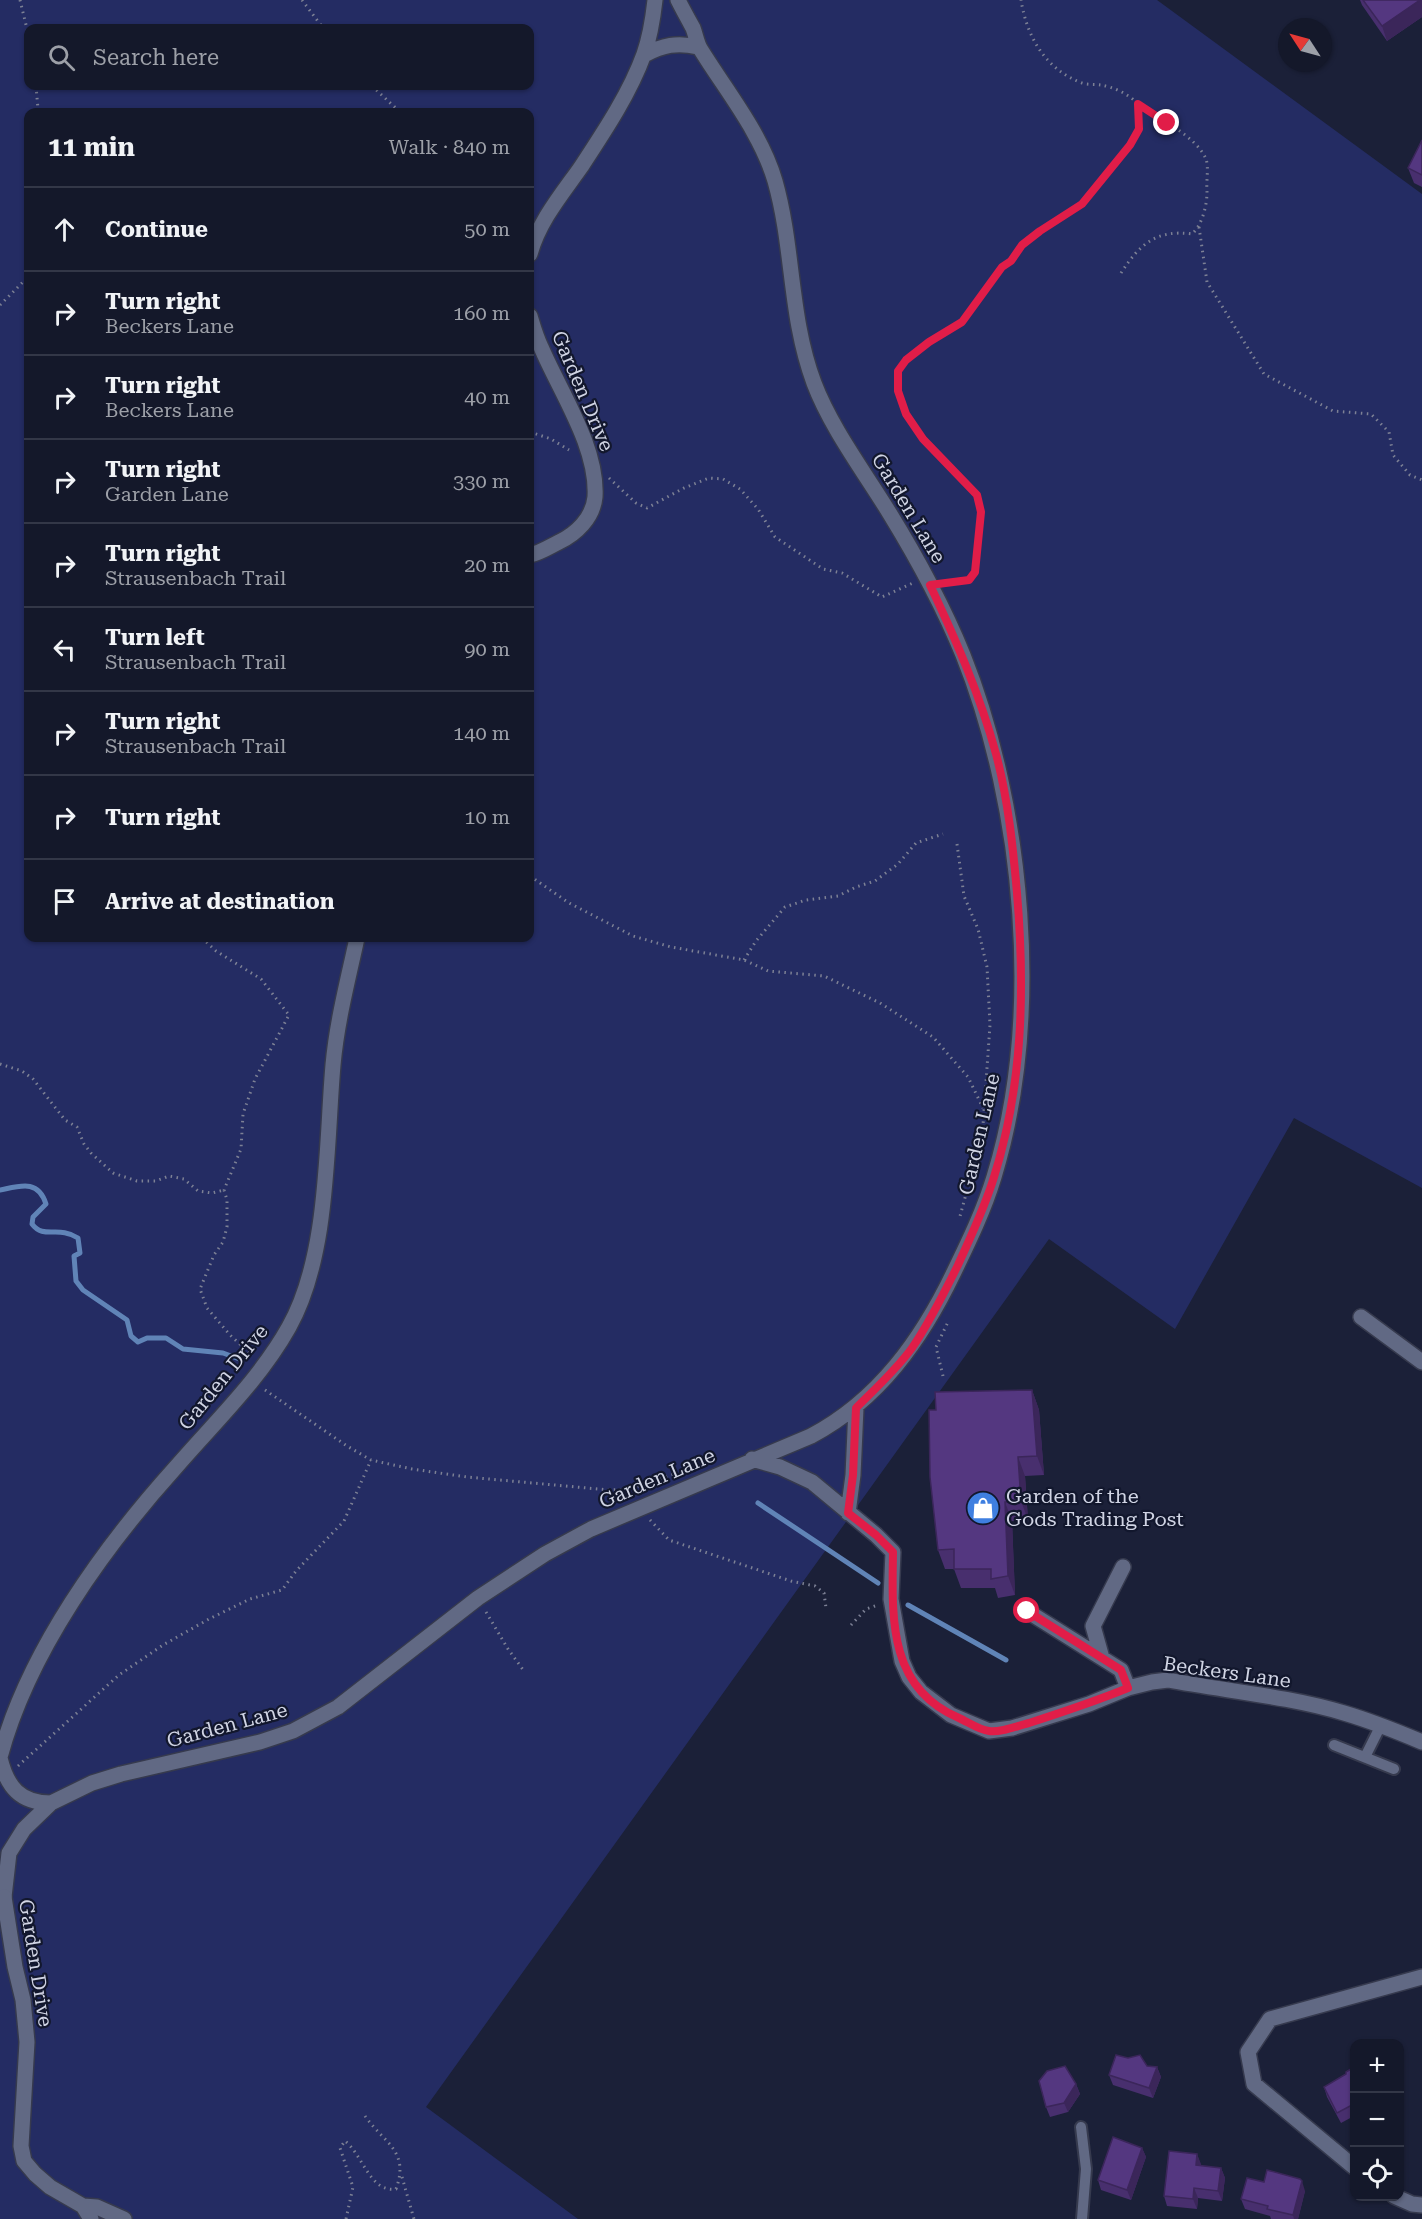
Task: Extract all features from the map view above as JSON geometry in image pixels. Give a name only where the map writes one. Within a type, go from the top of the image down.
[{"type":"street","points":[[534,240],[548,213],[594,146],[623,97],[644,55],[655,0]]},
{"type":"street","name":"Garden Lane","points":[[4,1905],[9,1853],[24,1829],[51,1803],[92,1783],[121,1774],[260,1742],[301,1727],[338,1707],[478,1598],[544,1554],[591,1528],[811,1436],[856,1408],[911,1350],[944,1294],[977,1224],[995,1175],[1010,1115],[1016,1071],[1022,983],[1012,837],[996,756],[962,651],[930,585],[892,517],[848,448],[816,387],[800,341],[791,285],[786,231],[774,179],[745,118],[698,47],[694,31],[678,0]]},
{"type":"street","points":[[644,55],[668,44],[683,43],[698,47]]},
{"type":"street","name":"Garden Drive","points":[[534,327],[589,453],[595,500],[586,521],[570,537],[534,554]]},
{"type":"street","name":"Garden Drive","points":[[0,1757],[6,1734],[29,1678],[90,1574],[140,1509],[262,1368],[290,1326],[314,1259],[320,1227],[333,1063],[339,1017],[356,942]]},
{"type":"street","points":[[1360,1317],[1422,1362]]},
{"type":"street","points":[[848,1513],[853,1475],[856,1408]]},
{"type":"street","name":"Beckers Lane","points":[[752,1459],[780,1467],[812,1482],[893,1552],[891,1600],[902,1661],[909,1677],[938,1706],[951,1715],[989,1731],[1012,1728],[1128,1688],[1168,1680],[1274,1698],[1342,1713],[1381,1725],[1422,1742]]},
{"type":"street","points":[[1102,1658],[1093,1626],[1123,1567]]},
{"type":"street","points":[[1027,1611],[1121,1670],[1128,1688]]},
{"type":"street","points":[[0,1757],[4,1776],[23,1797],[34,1803],[51,1803]]},
{"type":"street","name":"Garden Drive","points":[[0,1877],[23,2000],[27,2042],[21,2146],[24,2161],[50,2187],[87,2213],[97,2207],[124,2219]]},
{"type":"street","points":[[1350,2164],[1254,2084],[1248,2052],[1270,2019],[1422,1977]]},
{"type":"street","points":[[1404,2200],[1422,2205]]},
{"type":"lane","points":[[1365,1757],[1381,1725]]},
{"type":"lane","points":[[1334,1745],[1394,1769]]},
{"type":"lane","points":[[1081,2127],[1086,2169],[1082,2219]]},
{"type":"path","points":[[21,0],[26,24]]},
{"type":"path","points":[[302,0],[321,24]]},
{"type":"path","points":[[1022,0],[1028,31],[1045,58],[1083,84],[1102,85],[1131,96],[1138,104],[1186,136],[1199,148],[1207,161],[1207,197],[1199,227],[1207,282],[1264,374],[1333,411],[1371,414],[1389,432],[1393,455],[1410,475],[1422,480]]},
{"type":"path","points":[[36,90],[38,108]]},
{"type":"path","points":[[376,90],[396,108]]},
{"type":"path","points":[[534,433],[551,439],[591,464],[616,483],[636,503],[647,508],[684,488],[709,478],[723,479],[740,489],[758,509],[775,537],[823,569],[842,573],[882,597],[914,583],[930,585],[969,580],[975,572],[981,512],[977,495],[923,439],[906,414],[898,391],[898,371],[906,360],[929,342],[962,322],[1002,267],[1011,261],[1022,245],[1082,204],[1130,145],[1139,129],[1138,104]]},
{"type":"path","points":[[1120,273],[1141,246],[1157,236],[1178,232],[1192,234],[1199,227]]},
{"type":"path","points":[[0,304],[24,281]]},
{"type":"path","points":[[744,960],[756,941],[785,907],[806,900],[838,896],[875,881],[898,864],[916,843],[943,834]]},
{"type":"path","points":[[957,844],[964,896],[978,929],[987,967],[990,1025],[984,1109],[976,1157],[957,1224]]},
{"type":"path","points":[[534,879],[569,903],[633,936],[744,960],[768,971],[824,976],[880,1003],[933,1037],[968,1077],[984,1109]]},
{"type":"path","points":[[206,942],[216,951],[261,979],[289,1015],[255,1079],[243,1114],[242,1149],[224,1190],[227,1200],[227,1227],[223,1242],[214,1255],[200,1289],[207,1308],[262,1368],[263,1388],[371,1460],[412,1469],[467,1477],[609,1490],[629,1489],[676,1474]]},
{"type":"path","points":[[0,1064],[22,1071],[33,1079],[65,1120],[77,1127],[84,1144],[91,1153],[113,1173],[137,1181],[156,1181],[169,1176],[184,1179],[198,1191],[212,1193],[224,1190]]},
{"type":"path","points":[[943,1377],[936,1347],[952,1313]]},
{"type":"path","points":[[4,1776],[52,1737],[119,1675],[163,1645],[250,1599],[282,1590],[304,1562],[344,1521],[371,1460]]},
{"type":"path","points":[[629,1489],[657,1529],[669,1540],[791,1581],[814,1586],[824,1593],[826,1608]]},
{"type":"path","points":[[478,1598],[508,1649],[524,1671]]},
{"type":"path","points":[[851,1625],[866,1609],[891,1600]]},
{"type":"path","points":[[365,2116],[376,2132],[390,2142],[399,2161],[414,2219]]},
{"type":"path","points":[[346,2219],[353,2187],[340,2148],[345,2141],[353,2147],[379,2186],[388,2190],[396,2189],[401,2175]]},
{"type":"shaded area","points":[[0,0],[1157,0],[1422,194],[1422,1188],[1294,1118],[1175,1329],[1049,1239],[426,2107],[578,2219],[0,2219]]},
{"type":"building","points":[[1363,0],[1420,0],[1382,26]]},
{"type":"building","points":[[1422,140],[1422,175],[1408,168]]},
{"type":"building","name":"Garden of the Gods Trading Post","points":[[1032,1390],[1037,1456],[1018,1457],[1021,1501],[1005,1502],[1008,1576],[991,1579],[991,1569],[954,1569],[954,1549],[938,1550],[930,1477],[929,1410],[936,1410],[935,1392]]},
{"type":"building","points":[[1116,2055],[1128,2058],[1140,2055],[1147,2066],[1157,2067],[1149,2088],[1109,2075]]},
{"type":"building","points":[[1065,2066],[1076,2084],[1064,2103],[1046,2107],[1039,2081],[1047,2071]]},
{"type":"building","points":[[1350,2070],[1350,2106],[1337,2113],[1324,2087]]},
{"type":"building","points":[[1113,2137],[1142,2148],[1127,2190],[1098,2180]]},
{"type":"building","points":[[1169,2151],[1197,2154],[1196,2165],[1221,2168],[1218,2191],[1194,2188],[1193,2199],[1164,2196]]},
{"type":"building","points":[[1267,2170],[1302,2181],[1293,2215],[1267,2209],[1268,2206],[1241,2199],[1247,2178],[1264,2182]]},
{"type":"waterway","points":[[0,1190],[28,1186],[43,1196],[46,1204],[33,1217],[32,1224],[41,1231],[71,1234],[78,1238],[80,1253],[74,1256],[76,1281],[83,1290],[127,1320],[131,1336],[138,1342],[147,1338],[166,1338],[183,1349],[223,1353],[242,1360]]},
{"type":"waterway","points":[[758,1503],[878,1583]]},
{"type":"waterway","points":[[908,1605],[1006,1660]]},
{"type":"place","name":"Garden of the Gods Trading Post","points":[[983,1508]]},
{"type":"route","points":[[1027,1611],[1121,1670],[1128,1688],[1089,1704],[1012,1728],[989,1731],[951,1715],[921,1692],[909,1677],[902,1661],[891,1599],[893,1552],[848,1513],[853,1475],[856,1408],[911,1350],[926,1325],[944,1294],[972,1234],[995,1175],[1010,1115],[1016,1071],[1022,983],[1012,837],[996,756],[962,651],[930,585],[969,580],[975,572],[981,512],[977,495],[923,439],[906,414],[898,391],[898,371],[906,360],[929,342],[962,322],[1002,267],[1011,261],[1022,245],[1082,204],[1130,145],[1139,129],[1138,104],[1167,123]]}]
